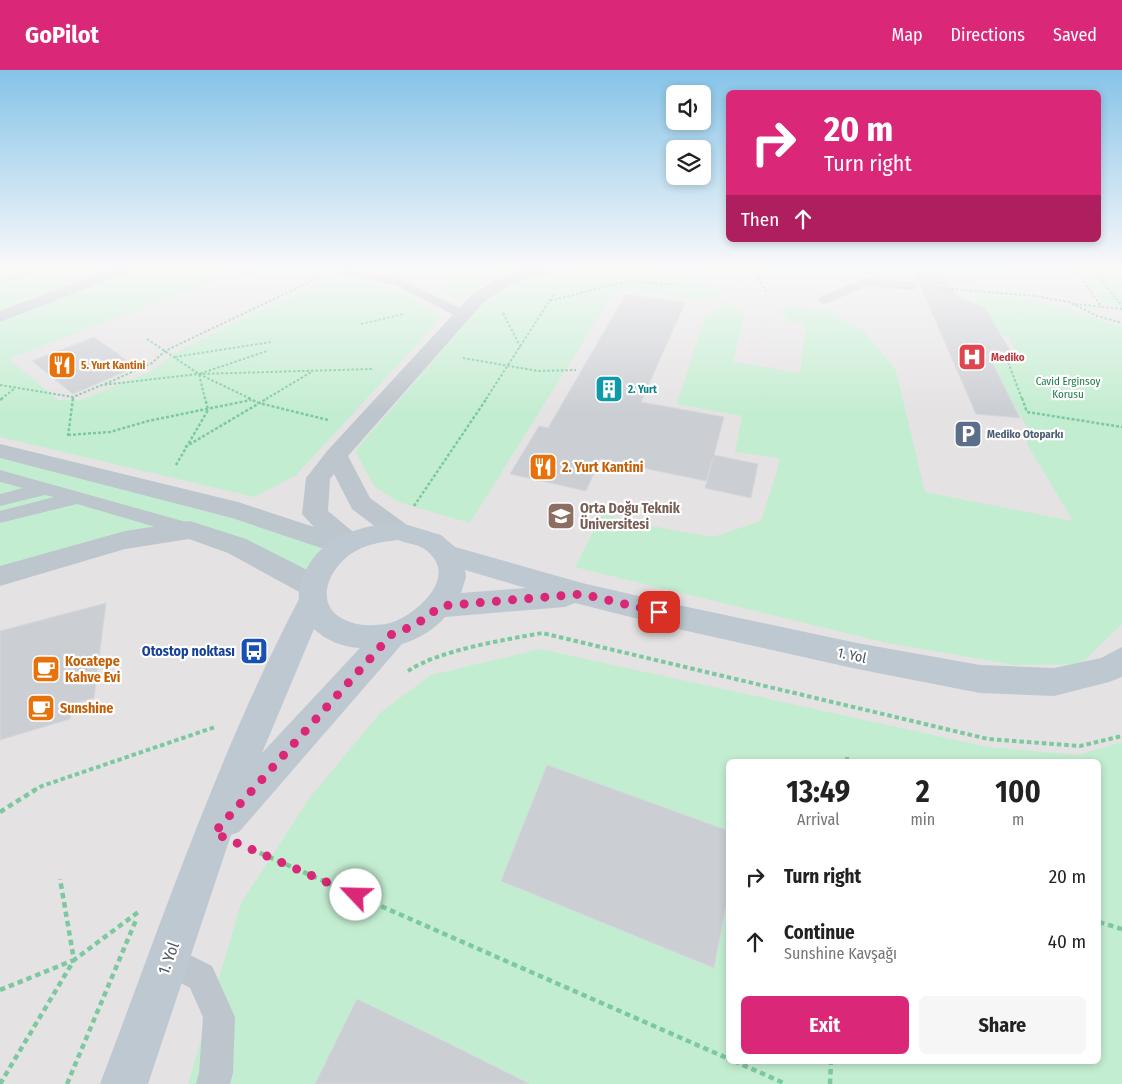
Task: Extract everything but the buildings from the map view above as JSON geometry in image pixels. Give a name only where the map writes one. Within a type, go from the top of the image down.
[{"type":"street","points":[[345,545],[315,514],[318,478],[336,455],[459,317]]},
{"type":"street","points":[[0,451],[238,511],[345,545]]},
{"type":"street","points":[[336,455],[361,503],[398,531]]},
{"type":"street","points":[[0,576],[125,540],[190,530],[237,546],[312,594]]},
{"type":"street","points":[[448,555],[453,571],[450,589],[440,606],[419,623],[392,634],[370,638],[349,635],[330,628],[318,616],[312,594],[317,572],[326,560],[345,545],[378,533],[398,531],[418,534],[435,543],[448,555],[582,594]]},
{"type":"street","name":"1. Yol","points":[[124,1084],[214,833],[258,721],[312,594]]},
{"type":"street","points":[[440,606],[582,594]]},
{"type":"street","name":"1. Yol","points":[[582,594],[857,656],[980,679],[1054,682],[1109,669],[1122,660]]},
{"type":"street","points":[[214,833],[392,634]]},
{"type":"lane","points":[[6,480],[77,497],[190,530]]},
{"type":"lane","points":[[0,500],[46,489]]},
{"type":"lane","points":[[0,517],[77,497]]},
{"type":"lane","points":[[168,958],[201,977],[219,1017],[216,1073],[213,1084]]},
{"type":"path","points":[[0,385],[14,389],[74,397],[152,363],[165,351],[236,317]]},
{"type":"path","points":[[506,317],[521,348]]},
{"type":"path","points":[[398,531],[540,317]]},
{"type":"path","points":[[1102,317],[1122,323]]},
{"type":"path","points":[[147,339],[199,374],[259,403],[360,428]]},
{"type":"path","points":[[174,357],[271,342]]},
{"type":"path","points":[[199,374],[267,351]]},
{"type":"path","points":[[428,352],[538,371],[576,370]]},
{"type":"path","points":[[1005,354],[1027,412],[1122,427]]},
{"type":"path","points":[[102,385],[199,374],[414,368]]},
{"type":"path","points":[[185,448],[314,371]]},
{"type":"path","points":[[162,492],[208,410],[199,374]]},
{"type":"path","points":[[0,400],[14,389]]},
{"type":"path","points":[[58,466],[68,434],[74,397]]},
{"type":"path","points":[[68,434],[110,432],[148,421],[252,400]]},
{"type":"path","points":[[400,677],[421,662],[490,643],[542,633],[988,739],[1080,746],[1122,736]]},
{"type":"path","points":[[0,812],[42,786],[218,726]]},
{"type":"path","points":[[214,833],[726,1058]]},
{"type":"path","points":[[0,1084],[74,960],[60,879]]},
{"type":"path","points":[[0,990],[74,960],[141,910],[66,1084]]},
{"type":"path","points":[[1101,923],[1122,929]]},
{"type":"path","points":[[741,1064],[786,1084]]},
{"type":"path","points":[[830,1084],[831,1064]]},
{"type":"shaded area","name":"Orta Doğu Teknik Üniversitesi","points":[[0,317],[1122,317],[1122,1084],[0,1084]]},
{"type":"green space","points":[[14,317],[118,317],[9,359],[58,400],[81,400],[152,371],[176,352],[247,317],[441,318],[295,476],[254,497],[0,437],[0,323]]},
{"type":"green space","points":[[471,317],[598,317],[470,523],[398,502],[374,486],[355,451]]},
{"type":"green space","name":"Cavid Erginsoy Korusu","points":[[705,317],[745,317],[733,362],[800,373],[806,325],[788,322],[786,317],[837,317],[866,333],[896,371],[925,492],[1073,521],[1027,444],[1028,428],[995,372],[994,363],[1020,363],[1009,337],[981,335],[972,317],[1092,317],[1122,327],[1122,624],[1081,664],[1014,665],[883,642],[575,567],[603,513],[634,523],[713,537],[761,521],[778,468],[779,458],[735,452],[742,416],[677,404]]},
{"type":"green space","points":[[0,451],[342,546],[313,586],[190,530],[0,576]]},
{"type":"green space","points":[[540,649],[988,747],[1078,755],[1122,742],[1122,1084],[188,1084],[241,903],[311,796],[381,712],[431,675]]},
{"type":"place","name":"Mediko","points":[[972,357]]},
{"type":"place","name":"5. Yurt Kantini","points":[[62,365]]},
{"type":"place","name":"2. Yurt","points":[[609,389]]},
{"type":"place","name":"Mediko Otoparkı","points":[[968,434]]},
{"type":"place","name":"2. Yurt Kantini","points":[[543,467]]},
{"type":"place","name":"Orta Doğu Teknik Üniversitesi","points":[[561,516]]},
{"type":"place","name":"Otostop noktası","points":[[254,651]]},
{"type":"place","name":"Kocatepe Kahve Evi","points":[[46,669]]},
{"type":"place","name":"Sunshine","points":[[41,708]]},
{"type":"route","points":[[356,895],[214,833],[392,634],[411,628],[427,618],[440,606],[582,594],[659,612]]}]
